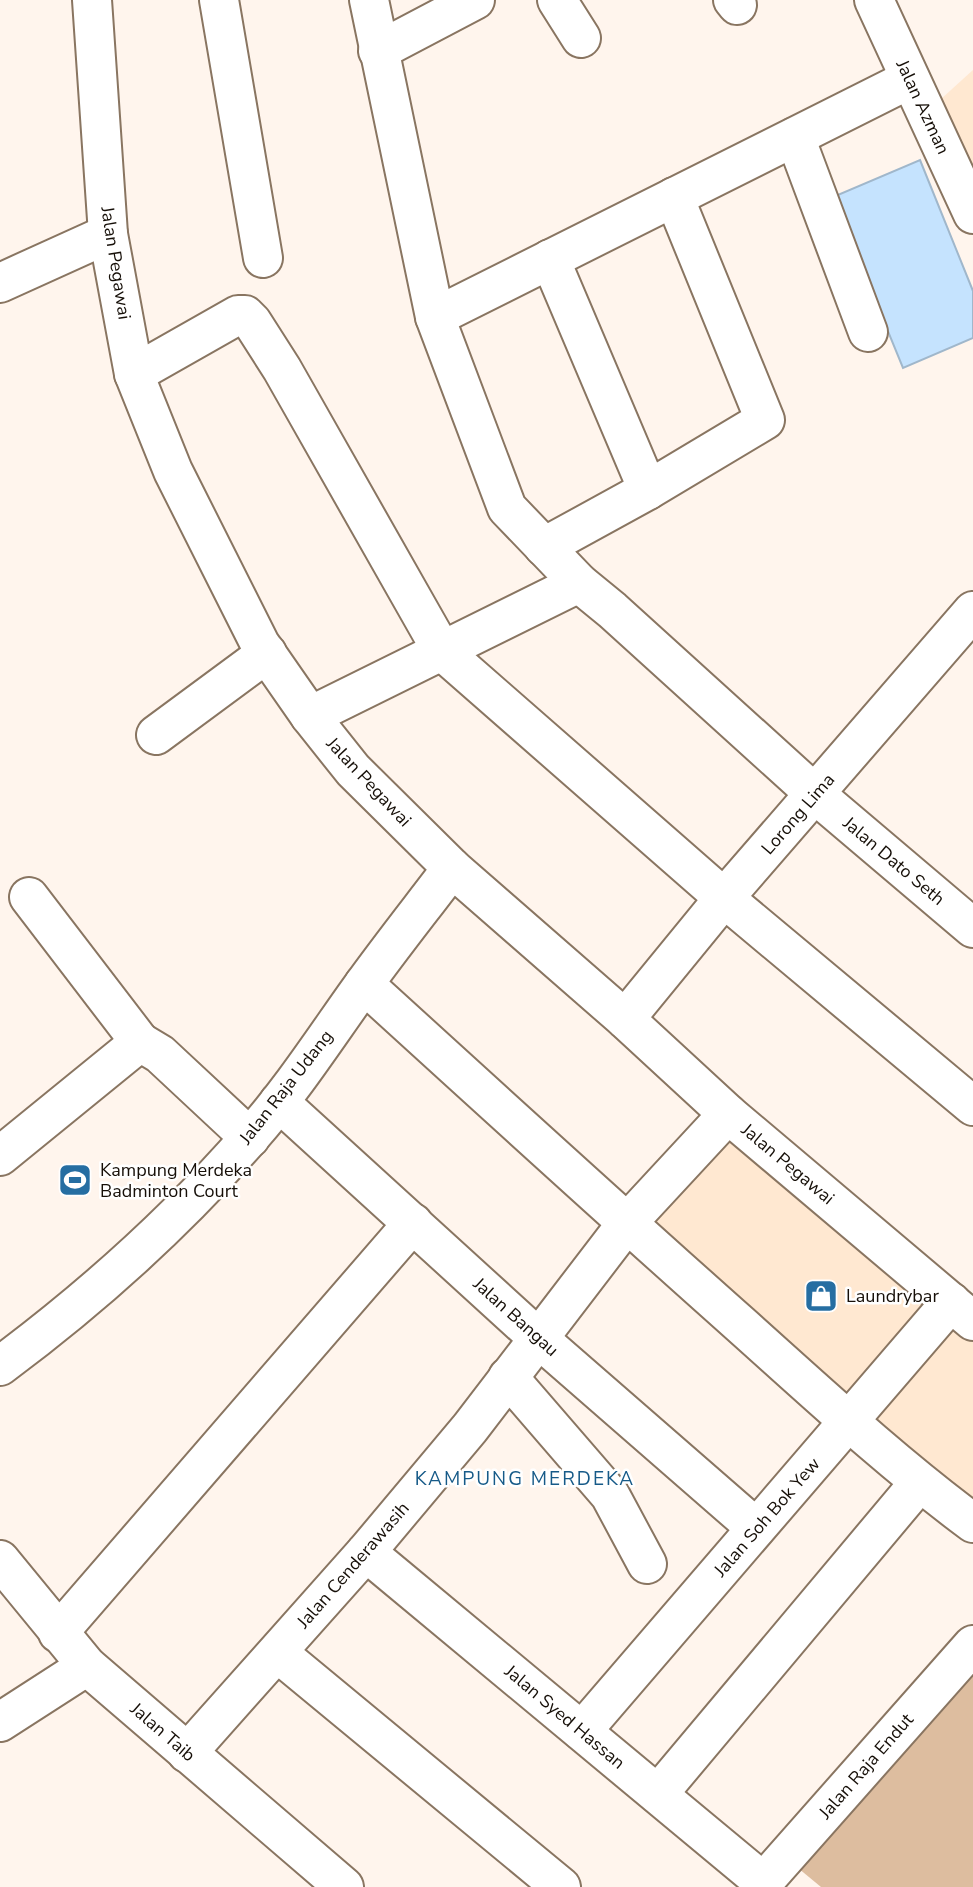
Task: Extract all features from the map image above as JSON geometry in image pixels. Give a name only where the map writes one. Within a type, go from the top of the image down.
[{"type":"street","name":"Jalan Pegawai","points":[[92,0],[108,234],[134,374],[173,471],[267,653],[310,716],[353,770],[452,868],[625,1019],[728,1114],[962,1311]]},
{"type":"street","points":[[219,0],[263,258]]},
{"type":"street","name":"Jalan Dato Seth","points":[[369,0],[435,317],[507,508],[579,583],[815,794],[973,928]]},
{"type":"street","points":[[378,51],[475,0]]},
{"type":"street","points":[[557,0],[581,38]]},
{"type":"street","name":"Jalan Azman","points":[[874,0],[973,214]]},
{"type":"street","points":[[435,317],[910,79]]},
{"type":"street","points":[[795,136],[868,332]]},
{"type":"street","points":[[544,547],[648,490],[765,420],[674,197]]},
{"type":"street","points":[[0,283],[108,234]]},
{"type":"street","points":[[550,259],[648,490]]},
{"type":"street","points":[[134,374],[237,315],[245,315],[282,369],[442,651],[724,898],[973,1106]]},
{"type":"street","points":[[310,716],[579,583]]},
{"type":"street","name":"Lorong Lima","points":[[625,1019],[724,898],[973,611]]},
{"type":"street","points":[[156,735],[267,653]]},
{"type":"street","name":"Jalan Raja Udang","points":[[0,1366],[68,1314],[175,1216],[250,1138],[452,868]]},
{"type":"street","points":[[29,897],[140,1042],[160,1054],[250,1138]]},
{"type":"street","points":[[364,984],[849,1422],[919,1483],[973,1523]]},
{"type":"street","points":[[0,1156],[140,1042]]},
{"type":"street","name":"Jalan Bangau","points":[[279,1102],[538,1338],[756,1528]]},
{"type":"street","name":"Jalan Cenderawasih","points":[[187,1753],[366,1552],[470,1428],[627,1223],[728,1114]]},
{"type":"street","points":[[58,1633],[413,1223]]},
{"type":"street","name":"Jalan Soh Bok Yew","points":[[582,1731],[849,1422],[962,1311]]},
{"type":"street","points":[[508,1377],[610,1496],[646,1564]]},
{"type":"street","points":[[657,1794],[919,1483]]},
{"type":"street","name":"Jalan Syed Hassan","points":[[366,1552],[761,1884]]},
{"type":"street","name":"Jalan Taib","points":[[0,1560],[87,1666],[344,1887]]},
{"type":"street","name":"Jalan Raja Endut","points":[[761,1884],[973,1645]]},
{"type":"street","points":[[278,1653],[561,1887]]},
{"type":"street","points":[[0,1722],[87,1666]]},
{"type":"shaded area","points":[[973,70],[973,168],[941,99]]},
{"type":"shaded area","points":[[735,1096],[973,1295],[973,1532],[615,1224]]},
{"type":"shaded area","points":[[973,1665],[973,1887],[821,1887],[798,1868]]},
{"type":"building","points":[[920,160],[973,291],[973,338],[903,368],[833,197]]},
{"type":"place","name":"Kampung Merdeka Badminton Court","points":[[75,1180]]},
{"type":"place","name":"Laundrybar","points":[[821,1296]]},
{"type":"district","name":"KAMPUNG MERDEKA","points":[[525,1479]]}]
